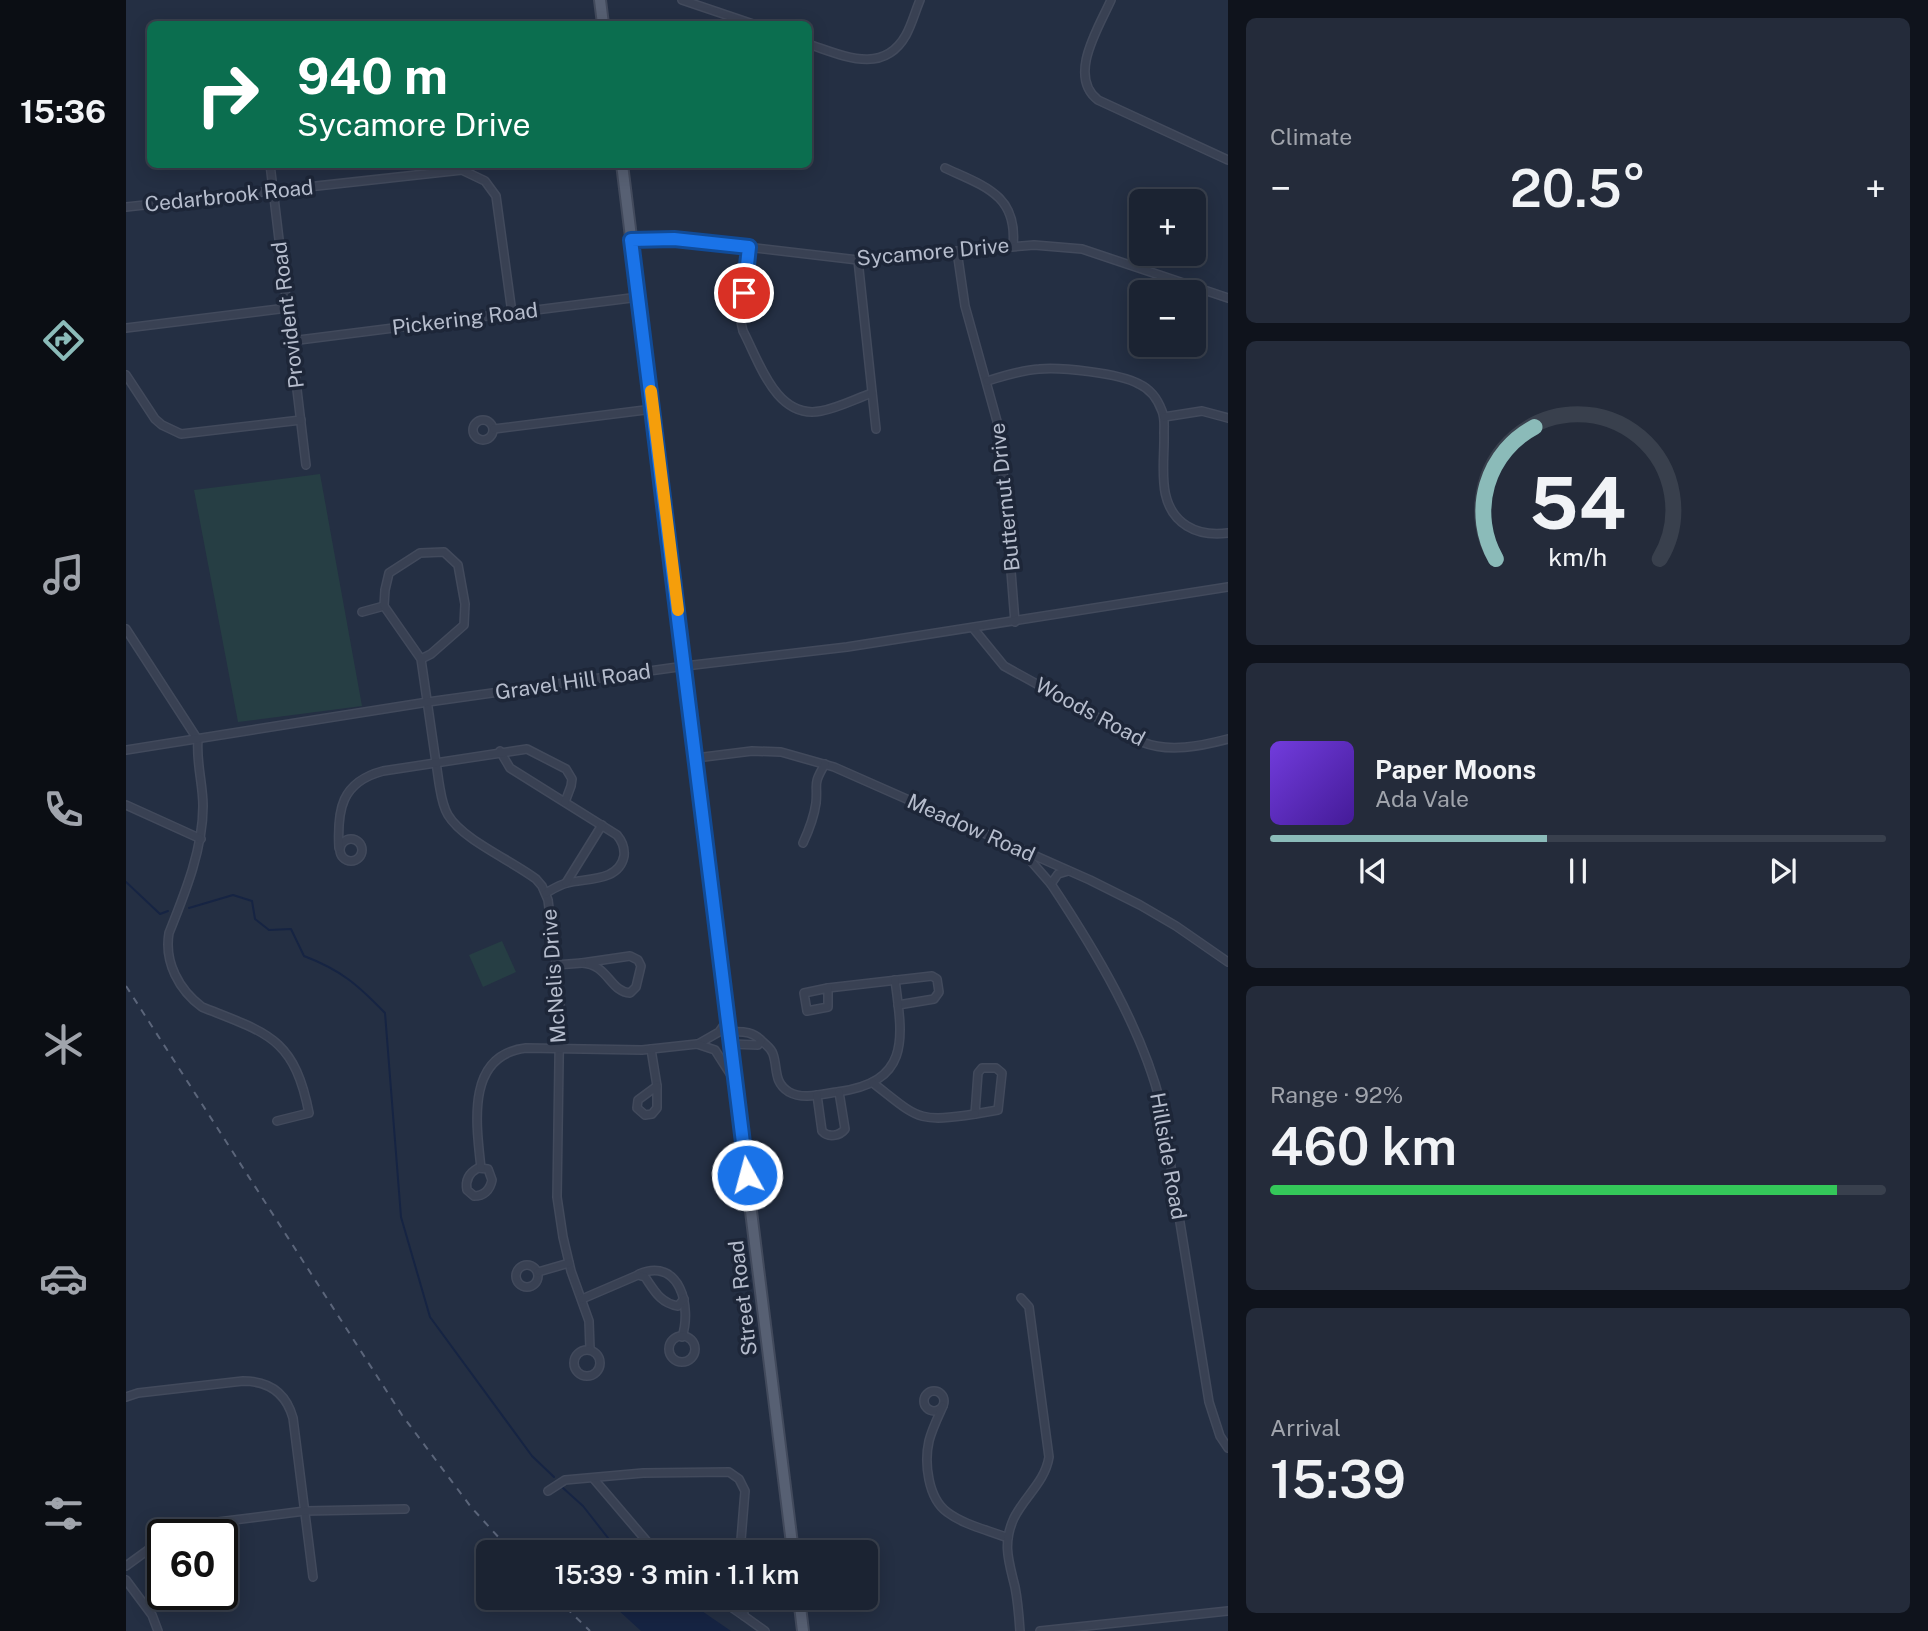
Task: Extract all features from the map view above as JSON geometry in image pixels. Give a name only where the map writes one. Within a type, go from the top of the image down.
[{"type":"main road","points":[[600,0],[603,21]]},
{"type":"main road","name":"Street Road","points":[[622,168],[792,1540]]},
{"type":"main road","points":[[800,1610],[803,1631]]},
{"type":"street","points":[[682,0],[744,21]]},
{"type":"street","points":[[812,45],[849,58],[878,58],[895,50],[901,43],[920,0]]},
{"type":"street","points":[[1111,0],[1087,57],[1084,73],[1089,92],[1098,100],[1228,160]]},
{"type":"street","name":"Provident Road","points":[[270,168],[306,465]]},
{"type":"street","name":"Cedarbrook Road","points":[[126,207],[454,169],[478,176],[492,189],[498,204],[512,313]]},
{"type":"street","points":[[945,169],[985,186],[996,194],[1012,221],[1013,246]]},
{"type":"street","name":"Sycamore Drive","points":[[631,240],[674,239],[858,260],[1049,245],[1082,249],[1228,298]]},
{"type":"street","points":[[749,247],[741,322],[775,393],[794,408],[814,412],[872,393]]},
{"type":"street","name":"Butternut Drive","points":[[957,251],[965,306],[997,417],[1003,451],[1015,622]]},
{"type":"street","points":[[858,260],[876,429]]},
{"type":"street","name":"Pickering Road","points":[[291,341],[639,297]]},
{"type":"street","points":[[126,328],[287,308]]},
{"type":"street","points":[[987,381],[1017,372],[1050,368],[1128,379],[1151,393],[1164,417],[1164,485],[1171,511],[1193,530],[1213,535],[1228,533]]},
{"type":"street","points":[[126,375],[155,419],[181,434],[301,420]]},
{"type":"street","points":[[494,429],[653,409]]},
{"type":"street","points":[[1164,417],[1202,411],[1228,418]]},
{"type":"street","points":[[420,552],[444,552],[458,565],[465,604],[464,625],[431,654],[421,659],[384,606],[385,590],[389,573],[406,559],[420,552]]},
{"type":"street","name":"Gravel Hill Road","points":[[126,750],[428,702],[685,666],[848,647],[1228,587]]},
{"type":"street","points":[[362,612],[384,606]]},
{"type":"street","name":"Woods Road","points":[[973,628],[1004,666],[1142,742],[1170,748],[1228,740]]},
{"type":"street","points":[[126,629],[198,740],[197,752],[204,804],[201,839],[169,933],[169,962],[194,1001],[202,1007],[267,1034],[292,1060],[304,1090],[309,1113],[277,1121]]},
{"type":"street","name":"McNelis Drive","points":[[421,659],[443,803],[453,823],[529,874],[546,893],[560,995],[557,1197],[569,1263],[589,1321],[590,1349]]},
{"type":"street","points":[[339,848],[338,818],[344,800],[355,786],[368,776],[383,771],[500,751],[527,749],[563,766],[572,779],[565,802]]},
{"type":"street","points":[[500,751],[510,768],[602,825],[621,840],[624,851],[621,864],[605,877],[566,883],[546,893]]},
{"type":"street","name":"Meadow Road","points":[[696,758],[765,751],[781,752],[825,764],[876,784],[1140,905],[1228,962]]},
{"type":"street","points":[[803,843],[816,806],[816,779],[825,764]]},
{"type":"street","points":[[126,805],[201,839]]},
{"type":"street","points":[[566,883],[602,825]]},
{"type":"street","name":"Hillside Road","points":[[1021,850],[1052,884],[1116,993],[1152,1072],[1161,1104],[1209,1402],[1220,1436],[1228,1448]]},
{"type":"street","points":[[1052,884],[1058,873],[1068,871]]},
{"type":"street","points":[[556,965],[630,956],[638,960],[641,966],[636,987],[630,993],[625,993],[619,990],[600,968],[582,962]]},
{"type":"street","points":[[828,988],[932,976],[937,979],[939,992],[934,999],[898,1005]]},
{"type":"street","points":[[730,1032],[759,1036],[773,1053],[775,1073],[783,1087],[795,1094],[817,1095],[855,1090],[873,1083],[891,1066],[899,1048],[901,1033],[895,980]]},
{"type":"street","points":[[697,1044],[726,1025],[728,1012]]},
{"type":"street","points":[[731,1044],[758,1045],[761,1041]]},
{"type":"street","points":[[481,1168],[478,1140],[480,1089],[486,1070],[510,1051],[526,1048],[651,1049],[697,1044],[709,1046],[720,1054],[736,1085]]},
{"type":"street","points":[[651,1049],[657,1086]]},
{"type":"street","points":[[873,1083],[913,1114],[925,1118],[975,1114],[995,1111],[1000,1106],[1003,1076],[1000,1070],[979,1070],[975,1114]]},
{"type":"street","points":[[817,1095],[822,1131],[830,1135],[839,1134],[845,1129],[839,1092]]},
{"type":"street","points":[[538,1272],[569,1263]]},
{"type":"street","points":[[582,1299],[638,1275],[653,1271],[666,1274],[679,1285],[686,1321],[682,1337]]},
{"type":"street","points":[[638,1275],[648,1279],[655,1293],[664,1301],[676,1306],[682,1302]]},
{"type":"street","points":[[1020,1631],[1017,1598],[1006,1555],[1008,1538],[1020,1507],[1044,1474],[1049,1457],[1029,1307],[1021,1297]]},
{"type":"street","points":[[126,1396],[243,1381],[259,1382],[275,1389],[286,1401],[293,1418],[313,1577]]},
{"type":"street","points":[[943,1406],[928,1449],[933,1495],[943,1509],[955,1517],[1008,1538]]},
{"type":"street","points":[[548,1491],[565,1480],[643,1473],[729,1472],[739,1479],[745,1491],[741,1540]]},
{"type":"street","points":[[593,1478],[646,1540]]},
{"type":"street","points":[[238,1519],[304,1511],[405,1509]]},
{"type":"street","points":[[126,1566],[147,1551]]},
{"type":"street","points":[[126,1580],[152,1615],[158,1631]]},
{"type":"street","points":[[735,1610],[765,1631]]},
{"type":"street","points":[[744,1610],[744,1616]]},
{"type":"street","points":[[1040,1631],[1228,1611]]},
{"type":"green space","points":[[320,474],[362,706],[238,722],[194,490]]},
{"type":"green space","points":[[502,941],[516,972],[483,987],[469,955]]},
{"type":"water","points":[[618,1610],[700,1610],[731,1631],[641,1631]]},
{"type":"waterway","points":[[126,882],[160,914],[168,911]]},
{"type":"waterway","points":[[189,908],[233,895],[252,901],[255,919],[269,930],[291,929],[304,956],[348,979],[385,1013],[401,1217],[430,1317],[532,1456],[554,1477]]},
{"type":"waterway","points":[[563,1488],[583,1506],[610,1540]]},
{"type":"railway","points":[[126,986],[402,1415],[471,1507],[501,1540]]},
{"type":"railway","points":[[568,1610],[590,1631]]},
{"type":"slow traffic","points":[[651,391],[678,610]]},
{"type":"route","points":[[744,293],[749,247],[674,239],[631,240],[747,1175]]}]
